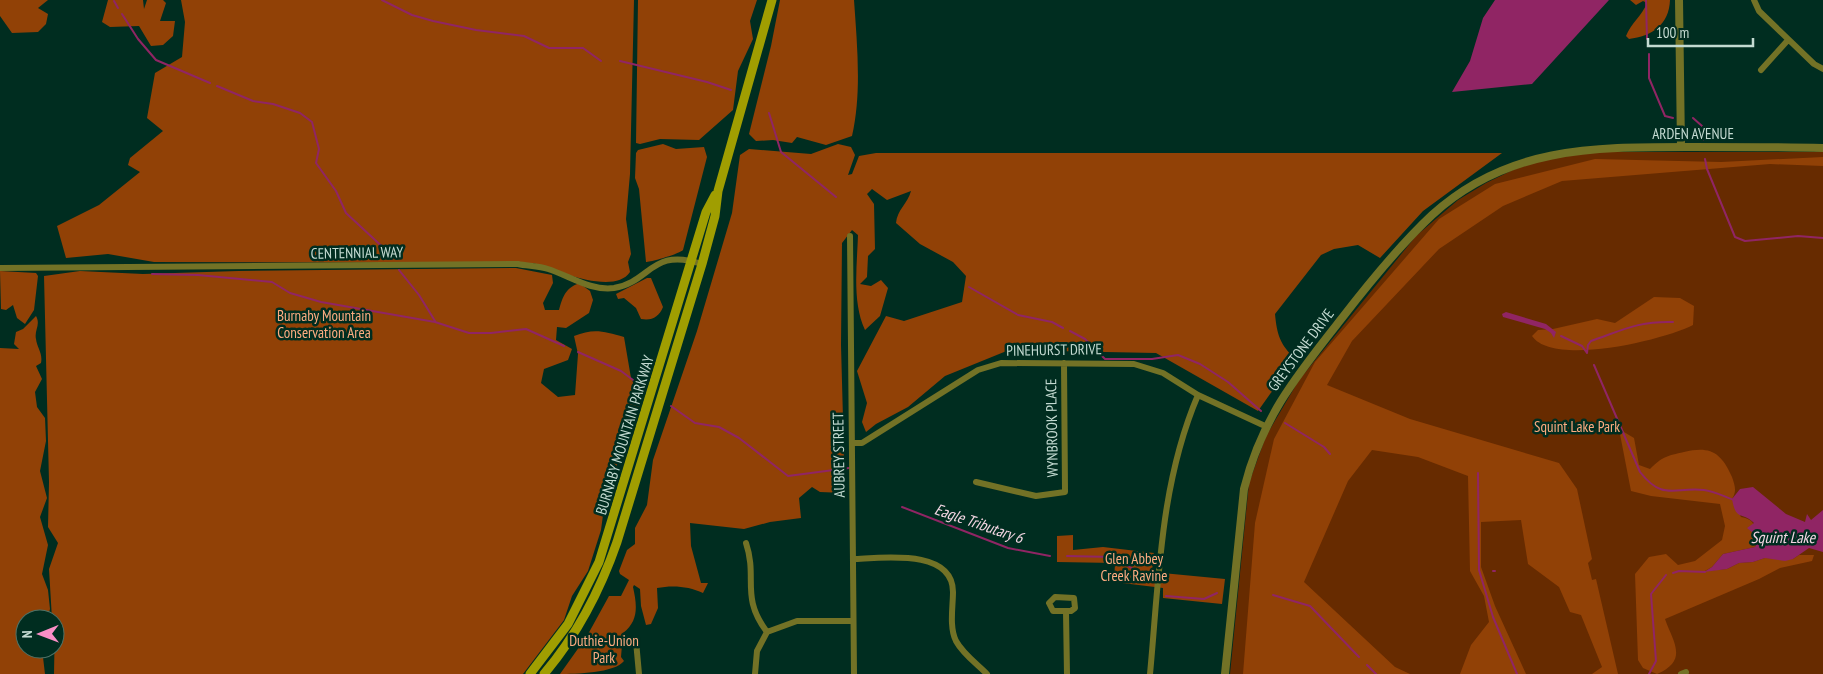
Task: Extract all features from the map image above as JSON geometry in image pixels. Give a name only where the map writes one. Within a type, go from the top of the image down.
[{"type":"main road","name":"BURNABY MOUNTAIN PARKWAY","points":[[544,674],[583,620],[608,569],[702,264],[715,216],[718,191],[772,0]]},
{"type":"main road","name":"BURNABY MOUNTAIN PARKWAY","points":[[530,674],[568,624],[599,562],[706,212],[718,191]]},
{"type":"street","points":[[1679,0],[1681,147]]},
{"type":"street","points":[[1754,0],[1759,11],[1814,64],[1823,69]]},
{"type":"street","points":[[1761,70],[1788,40]]},
{"type":"street","name":"ARDEN AVENUE","points":[[1563,152],[1588,148],[1823,148]]},
{"type":"street","name":"GREYSTONE DRIVE","points":[[1226,674],[1244,489],[1251,461],[1265,426],[1288,388],[1366,287],[1431,216],[1453,199],[1496,173],[1519,163],[1563,152]]},
{"type":"street","name":"AUBREY STREET","points":[[850,236],[854,674]]},
{"type":"street","name":"CENTENNIAL WAY","points":[[0,268],[518,264],[547,268],[587,285],[606,288],[629,282],[658,262],[671,260],[702,264]]},
{"type":"street","name":"PINEHURST DRIVE","points":[[852,443],[862,443],[984,367],[1002,363],[1134,364],[1163,373],[1198,396],[1265,426]]},
{"type":"street","name":"WYNBROOK PLACE","points":[[976,482],[1036,496],[1048,496],[1066,492],[1064,363]]},
{"type":"street","points":[[1150,674],[1169,487],[1179,444],[1198,396]]},
{"type":"street","points":[[746,543],[750,556],[750,598],[754,613],[767,632]]},
{"type":"street","points":[[853,558],[918,558],[942,568],[952,579],[955,639],[960,647],[988,674]]},
{"type":"street","points":[[1066,612],[1067,674]]},
{"type":"street","points":[[755,674],[758,651],[767,632],[797,621],[853,621]]},
{"type":"street","points":[[636,641],[639,674]]},
{"type":"green space","points":[[0,0],[48,0],[38,8],[48,14],[46,24],[38,32],[12,33],[0,16]]},
{"type":"green space","points":[[108,0],[143,0],[144,9],[147,0],[163,0],[166,3],[160,21],[175,21],[173,36],[163,45],[151,46],[139,26],[110,27],[102,22]]},
{"type":"green space","points":[[181,0],[634,0],[630,174],[626,219],[631,254],[628,262],[630,272],[622,279],[611,282],[598,282],[533,263],[154,262],[108,254],[66,258],[57,226],[99,205],[140,172],[128,165],[130,158],[163,131],[147,118],[155,73],[182,57],[185,22]]},
{"type":"green space","points":[[638,0],[757,0],[750,21],[753,39],[738,71],[733,110],[699,140],[660,139],[640,144],[636,143]]},
{"type":"green space","points":[[780,0],[854,0],[858,86],[852,136],[826,145],[797,137],[792,143],[773,140],[756,141],[749,134],[771,46]]},
{"type":"green space","points":[[1630,0],[1670,0],[1669,9],[1663,23],[1652,32],[1629,39],[1626,36],[1628,31],[1647,3],[1643,1],[1636,5]]},
{"type":"green space","points":[[663,144],[676,149],[704,147],[707,157],[683,250],[676,254],[646,262],[639,189],[635,178],[636,153],[638,150]]},
{"type":"green space","name":"Duthie-Union Park","points":[[838,144],[851,147],[855,155],[848,175],[852,174],[859,156],[876,153],[1502,153],[1423,211],[1380,258],[1358,245],[1334,249],[1321,255],[1275,314],[1280,339],[1295,359],[1258,411],[1156,353],[1009,350],[945,376],[908,407],[876,424],[866,432],[862,422],[867,403],[857,371],[886,316],[904,321],[962,302],[966,276],[953,262],[920,244],[896,223],[898,214],[911,191],[887,200],[872,189],[867,194],[874,204],[875,249],[868,256],[867,277],[860,284],[871,286],[881,280],[888,288],[880,316],[865,330],[858,308],[857,296],[858,235],[852,230],[842,243],[841,345],[845,493],[820,492],[812,487],[799,498],[801,518],[770,522],[744,529],[690,523],[691,546],[701,583],[708,583],[703,593],[680,587],[657,588],[658,608],[651,624],[646,625],[641,606],[640,589],[634,585],[636,612],[632,623],[623,633],[621,657],[624,661],[619,665],[604,670],[560,674],[587,636],[609,596],[621,596],[629,580],[620,574],[619,571],[627,550],[635,544],[635,528],[647,505],[653,460],[697,331],[732,213],[740,155],[749,149],[811,154]]},
{"type":"green space","name":"Squint Lake Park","points":[[1594,152],[1823,152],[1823,674],[1230,674],[1249,483],[1266,436],[1299,380],[1416,236],[1458,200],[1486,183],[1515,169],[1542,160]]},
{"type":"green space","points":[[1823,157],[1823,166],[1770,164],[1562,181],[1503,206],[1439,249],[1352,341],[1327,385],[1410,419],[1559,463],[1577,489],[1592,559],[1588,563],[1592,580],[1596,579],[1618,674],[1592,674],[1602,667],[1581,615],[1570,612],[1559,587],[1528,564],[1521,520],[1481,522],[1481,567],[1495,606],[1526,674],[1460,674],[1471,645],[1489,622],[1484,596],[1470,571],[1468,476],[1418,457],[1372,450],[1348,481],[1304,582],[1395,667],[1410,674],[1243,674],[1255,523],[1274,439],[1315,362],[1439,219],[1495,184],[1595,159],[1721,162]]},
{"type":"green space","name":"Burnaby Mountain Conservation Area","points":[[516,268],[552,275],[553,283],[543,303],[545,310],[559,310],[565,294],[579,283],[590,291],[593,300],[589,313],[566,328],[557,327],[556,340],[572,349],[568,360],[544,369],[541,383],[558,397],[575,395],[578,354],[574,336],[593,331],[624,337],[631,378],[642,401],[606,493],[601,530],[588,571],[572,596],[564,620],[523,674],[54,674],[54,659],[65,659],[65,609],[51,609],[49,569],[58,543],[48,527],[49,482],[44,276],[80,271],[143,274]]},
{"type":"green space","points":[[0,271],[36,273],[38,276],[34,310],[25,324],[17,318],[13,305],[6,310],[1,309]]},
{"type":"green space","points":[[647,278],[651,278],[663,307],[655,318],[641,319],[636,308],[624,298],[618,299],[616,294]]},
{"type":"green space","points":[[1654,297],[1680,298],[1694,306],[1693,325],[1679,331],[1635,343],[1585,350],[1562,349],[1544,345],[1532,336],[1538,330],[1553,329],[1597,319],[1615,323]]},
{"type":"green space","points":[[36,316],[38,322],[36,339],[41,353],[41,363],[36,366],[42,379],[35,392],[37,407],[45,418],[46,441],[40,471],[47,498],[40,517],[48,545],[42,574],[48,590],[50,609],[15,609],[15,659],[43,659],[45,674],[0,674],[0,348],[19,349],[14,344],[16,332],[23,329]]},
{"type":"green space","points":[[1619,429],[1634,438],[1639,465],[1650,469],[1662,459],[1693,450],[1714,453],[1724,462],[1732,477],[1735,488],[1732,499],[1741,517],[1751,521],[1759,538],[1755,547],[1723,554],[1712,567],[1705,571],[1727,569],[1739,563],[1753,562],[1765,558],[1793,559],[1799,555],[1814,555],[1812,561],[1780,568],[1759,579],[1665,619],[1674,643],[1676,657],[1667,669],[1657,674],[1643,668],[1638,660],[1635,574],[1649,557],[1666,554],[1678,565],[1695,561],[1722,540],[1725,526],[1720,504],[1651,496],[1631,491]]},
{"type":"green space","name":"Glen Abbey Creek Ravine","points":[[1073,535],[1073,550],[1103,547],[1154,553],[1152,572],[1225,579],[1222,604],[1163,598],[1163,588],[1114,582],[1115,563],[1057,562],[1057,536]]},
{"type":"water","points":[[1495,0],[1609,0],[1532,84],[1452,92],[1470,61],[1483,18]]},
{"type":"water","points":[[1506,312],[1546,324],[1556,332],[1554,338],[1545,329],[1503,317],[1502,314]]},
{"type":"water","name":"Squint Lake","points":[[1753,487],[1786,514],[1805,522],[1807,514],[1811,520],[1823,510],[1823,552],[1809,548],[1793,559],[1785,561],[1765,558],[1753,562],[1739,563],[1727,569],[1704,572],[1712,567],[1723,554],[1755,547],[1759,538],[1747,528],[1754,523],[1735,511],[1732,499],[1740,489]]},
{"type":"waterway","points":[[382,0],[412,15],[433,21],[476,30],[524,36],[549,48],[583,48],[601,61]]},
{"type":"waterway","points":[[1646,0],[1647,39]]},
{"type":"waterway","points":[[114,1],[118,8]]},
{"type":"waterway","points":[[122,14],[138,39],[156,60],[210,83]]},
{"type":"waterway","points":[[1649,54],[1649,78],[1665,116],[1673,118]]},
{"type":"waterway","points":[[620,61],[707,82],[731,90]]},
{"type":"waterway","points":[[217,86],[253,101],[273,104],[300,113],[312,122],[319,149],[316,163],[336,191],[346,213],[388,252],[392,259]]},
{"type":"waterway","points":[[769,113],[781,152],[836,197]]},
{"type":"waterway","points":[[1693,118],[1702,126],[1704,140]]},
{"type":"waterway","points":[[1705,159],[1707,169],[1735,237],[1745,241],[1798,236],[1823,238]]},
{"type":"waterway","points":[[399,270],[419,295],[435,321]]},
{"type":"waterway","points":[[152,274],[198,275],[272,282],[290,293],[321,302],[435,322],[469,333],[491,333],[526,329],[564,346]]},
{"type":"waterway","points":[[969,287],[1018,315],[1052,322],[1063,328]]},
{"type":"waterway","points":[[1587,353],[1588,345],[1591,341],[1612,333],[1650,323],[1673,322]]},
{"type":"waterway","points":[[1070,331],[1085,339],[1105,359],[1152,359],[1178,355],[1200,364],[1228,382],[1261,411]]},
{"type":"waterway","points":[[1561,336],[1582,346],[1587,353]]},
{"type":"waterway","points":[[578,352],[621,371],[641,386]]},
{"type":"waterway","points":[[1594,365],[1640,472],[1648,481],[1662,490],[1704,490],[1734,500]]},
{"type":"waterway","points":[[671,406],[695,423],[719,427],[739,438],[788,476],[849,468]]},
{"type":"waterway","points":[[1285,423],[1324,447],[1330,454]]},
{"type":"waterway","points":[[1478,473],[1479,570],[1493,617],[1517,674]]},
{"type":"waterway","name":"Eagle Tributary 6","points":[[902,507],[1008,548],[1050,556]]},
{"type":"waterway","name":"Eagle Tributary 6","points":[[1067,556],[1113,557],[1150,579]]},
{"type":"waterway","points":[[1673,573],[1679,571],[1705,572]]},
{"type":"waterway","points":[[1649,674],[1656,661],[1651,594],[1666,575]]},
{"type":"waterway","name":"Eagle Tributary 6","points":[[1166,596],[1204,599],[1217,593]]},
{"type":"waterway","name":"Eagle Tributary 6","points":[[1273,595],[1310,606],[1359,657]]},
{"type":"waterway","name":"Eagle Tributary 6","points":[[1367,665],[1376,674]]}]
